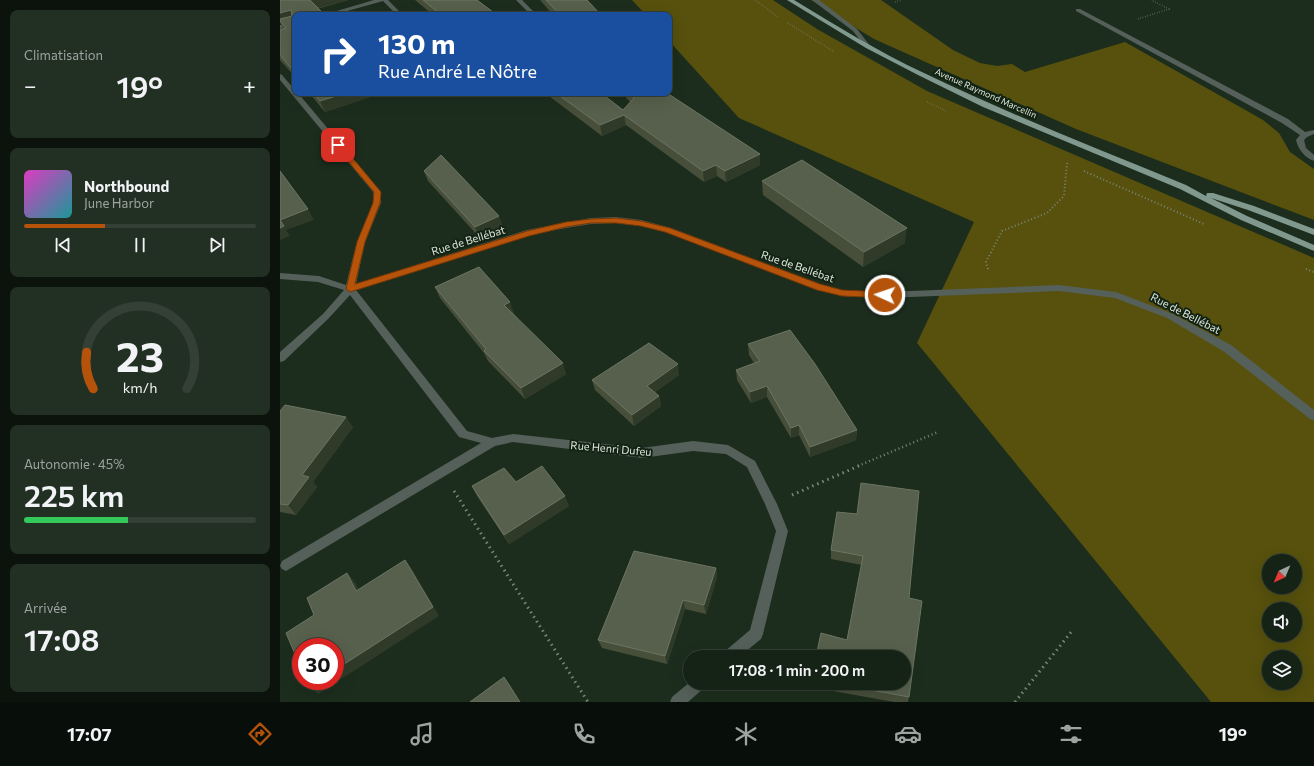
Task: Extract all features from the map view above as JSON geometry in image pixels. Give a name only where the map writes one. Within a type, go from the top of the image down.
[{"type":"main road","name":"Avenue Raymond Marcellin","points":[[790,0],[868,47],[920,74],[986,105],[1183,187],[1244,218],[1314,248]]},
{"type":"main road","name":"Avenue Raymond Marcellin","points":[[1183,187],[1251,208],[1314,232]]},
{"type":"street","points":[[337,12],[381,0]]},
{"type":"street","points":[[385,0],[397,12]]},
{"type":"street","points":[[519,0],[531,12]]},
{"type":"street","points":[[815,0],[855,30],[868,47]]},
{"type":"street","points":[[1078,10],[1241,96],[1285,121],[1304,135]]},
{"type":"street","points":[[280,27],[292,24]]},
{"type":"street","points":[[280,76],[292,90]]},
{"type":"street","points":[[280,358],[326,316],[350,289],[361,242],[377,203],[377,192],[297,96]]},
{"type":"street","points":[[1314,132],[1304,135],[1300,140],[1300,146],[1314,159]]},
{"type":"street","name":"Rue de Bellébat","points":[[350,289],[527,233],[584,222],[616,220],[641,223],[668,230],[811,284],[842,293],[885,295],[1059,288],[1116,295],[1170,316],[1226,348],[1314,416]]},
{"type":"street","points":[[280,276],[319,279],[350,289]]},
{"type":"street","name":"Rue Henri Dufeu","points":[[350,289],[463,434],[492,442]]},
{"type":"street","name":"Rue Henri Dufeu","points":[[286,565],[492,442],[513,438],[642,453],[693,446],[728,450],[751,464],[771,504],[782,531],[756,634],[737,650]]},
{"type":"street","points":[[677,702],[691,690]]},
{"type":"path","points":[[895,2],[902,0]]},
{"type":"path","points":[[992,290],[986,262],[1002,231],[1046,214],[1064,196],[1067,163],[1074,166]]},
{"type":"path","points":[[1081,169],[1209,226]]},
{"type":"path","points":[[1300,266],[1314,272]]},
{"type":"path","points":[[771,504],[938,432]]},
{"type":"path","points":[[442,472],[588,702]]},
{"type":"path","points":[[1015,702],[1072,631]]},
{"type":"shaded area","points":[[632,0],[773,0],[817,29],[927,91],[1314,258],[1314,702],[1211,702],[917,343],[974,222],[739,118],[672,44],[672,12],[643,12]]},
{"type":"shaded area","points":[[811,0],[881,0],[953,50],[980,63],[997,66],[1012,64],[1025,72],[1125,42],[1263,120],[1279,133],[1290,152],[1314,169],[1314,220],[1076,129],[874,39]]},
{"type":"building","points":[[280,0],[310,0],[322,12],[292,12],[292,16],[291,10],[280,13]]},
{"type":"building","points":[[423,0],[477,0],[493,12],[437,12]]},
{"type":"building","points":[[546,0],[587,0],[598,12],[557,12]]},
{"type":"building","points":[[292,16],[292,69],[280,55],[280,30],[286,28],[280,19]]},
{"type":"building","points":[[316,96],[336,96],[320,101]]},
{"type":"building","points":[[560,96],[605,96],[623,110],[634,98],[632,96],[672,96],[760,154],[725,171],[716,165],[703,171],[624,115],[600,125]]},
{"type":"building","points":[[441,155],[499,216],[475,227],[424,171]]},
{"type":"building","points":[[802,160],[907,228],[864,252],[762,181]]},
{"type":"building","points":[[280,171],[308,209],[280,220]]},
{"type":"building","points":[[280,220],[284,226],[280,228]]},
{"type":"building","points":[[479,267],[510,302],[504,305],[563,363],[521,388],[484,351],[486,349],[435,287]]},
{"type":"building","points":[[790,330],[815,364],[857,430],[810,447],[799,425],[791,428],[767,386],[750,392],[736,370],[760,361],[748,344]]},
{"type":"building","points":[[649,343],[678,364],[647,386],[659,396],[632,415],[592,380]]},
{"type":"building","points":[[285,405],[346,417],[302,475],[309,477],[288,505],[280,504],[280,411]]},
{"type":"building","points":[[542,466],[565,496],[504,535],[472,486],[504,468],[516,482]]},
{"type":"building","points":[[861,483],[919,491],[909,598],[922,601],[911,682],[911,650],[817,650],[821,633],[847,640],[863,556],[831,550],[837,512],[857,514]]},
{"type":"building","points":[[634,551],[716,568],[704,605],[683,600],[665,656],[598,640]]},
{"type":"building","points":[[405,560],[433,607],[344,664],[344,638],[292,638],[292,647],[286,633],[314,615],[307,598],[347,573],[356,591]]},
{"type":"building","points":[[504,677],[520,702],[470,702]]},
{"type":"building","points":[[872,690],[910,690],[909,697]]},
{"type":"route","points":[[338,145],[377,192],[377,203],[361,242],[350,289],[527,233],[591,221],[616,220],[641,223],[668,230],[817,287],[842,293],[885,295]]}]
